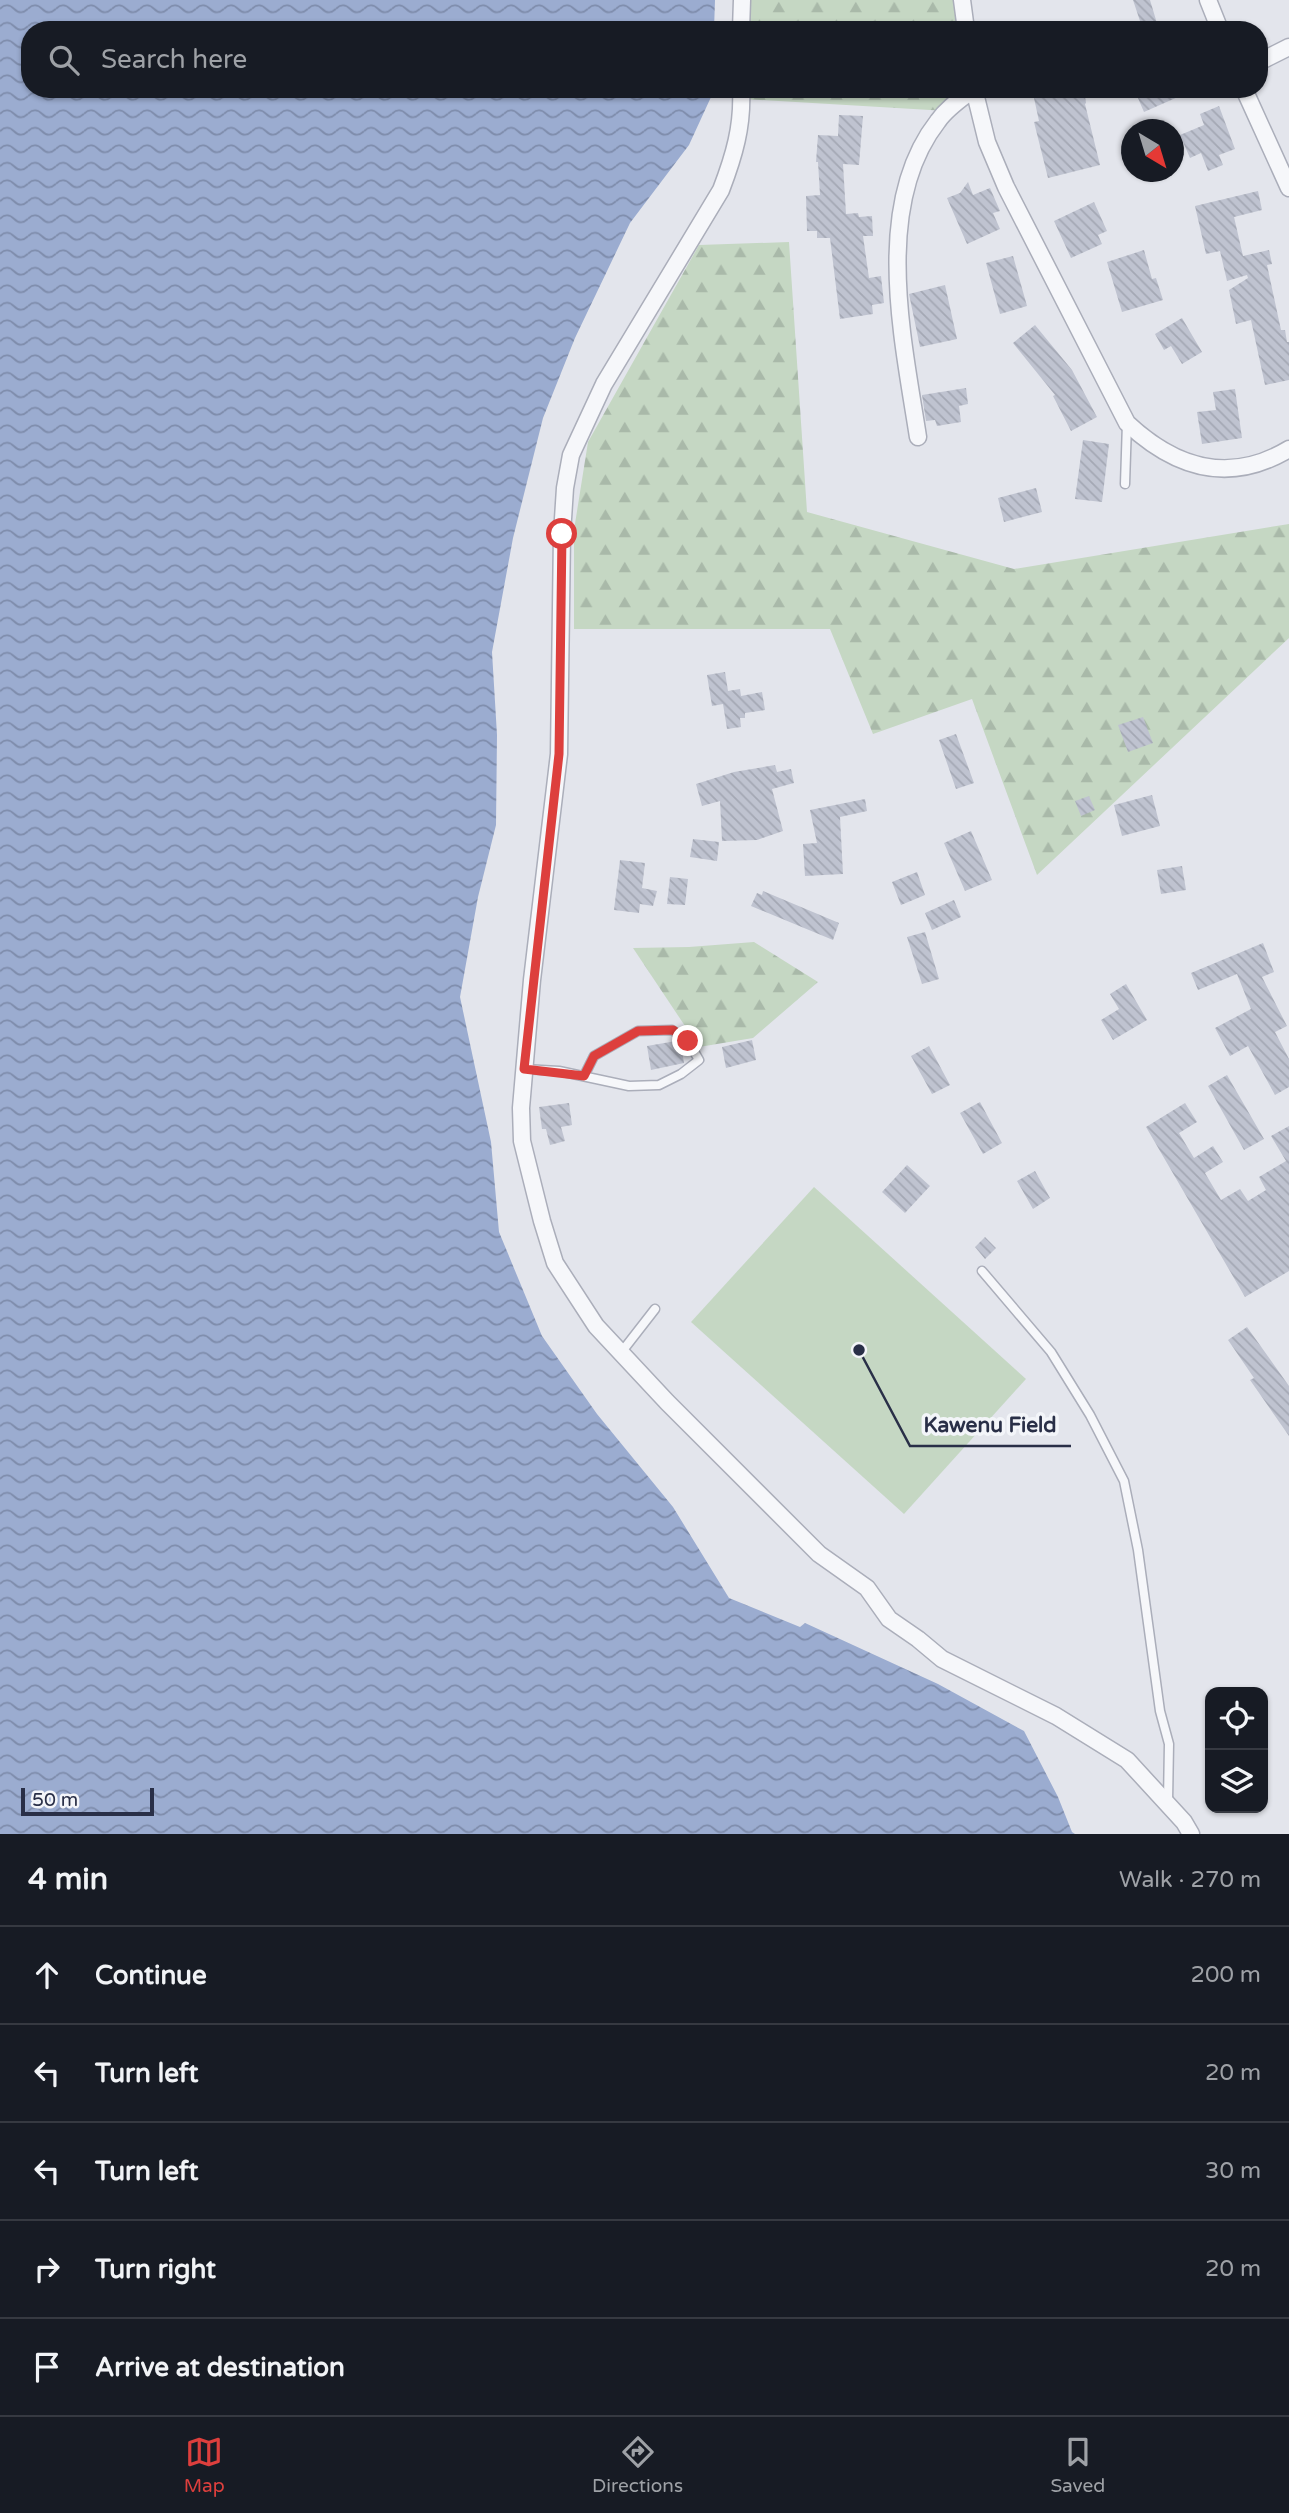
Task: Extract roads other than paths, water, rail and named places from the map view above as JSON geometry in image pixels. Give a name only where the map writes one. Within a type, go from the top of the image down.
[{"type":"street","points":[[741,0],[741,21]]},
{"type":"street","points":[[962,0],[965,21]]},
{"type":"street","points":[[1208,0],[1216,21]]},
{"type":"street","points":[[1268,58],[1289,47]]},
{"type":"street","points":[[741,98],[740,131],[721,190],[604,384],[571,455],[565,488],[562,534],[559,754],[524,1069],[522,1141],[555,1263],[596,1326],[620,1354],[818,1554],[867,1588],[889,1619],[942,1659],[1056,1716],[1127,1760],[1168,1804],[1191,1834]]},
{"type":"street","points":[[918,437],[898,309],[897,249],[901,212],[909,182],[927,136],[950,108],[963,98]]},
{"type":"street","points":[[976,98],[987,142],[1006,187],[1127,423],[1166,454],[1215,469],[1266,461],[1289,449]]},
{"type":"street","points":[[1248,98],[1289,188]]},
{"type":"lane","points":[[1125,484],[1127,423]]},
{"type":"lane","points":[[524,1069],[584,1076],[629,1086],[659,1085],[681,1074],[699,1060],[688,1041],[673,1030],[638,1031],[594,1056],[584,1076]]},
{"type":"lane","points":[[982,1271],[1051,1352],[1090,1415],[1124,1481],[1138,1550],[1160,1711],[1169,1744],[1168,1804]]},
{"type":"lane","points":[[620,1354],[655,1310]]},
{"type":"water","points":[[0,0],[715,0],[714,21],[21,21],[21,98],[711,98],[689,145],[630,223],[575,338],[543,418],[513,538],[492,652],[497,735],[496,825],[478,897],[460,997],[491,1142],[499,1232],[542,1336],[597,1414],[673,1507],[729,1598],[800,1627],[805,1623],[938,1684],[1024,1731],[1075,1834],[0,1834]]},
{"type":"place","name":"Kawenu Field","points":[[859,1350]]}]
